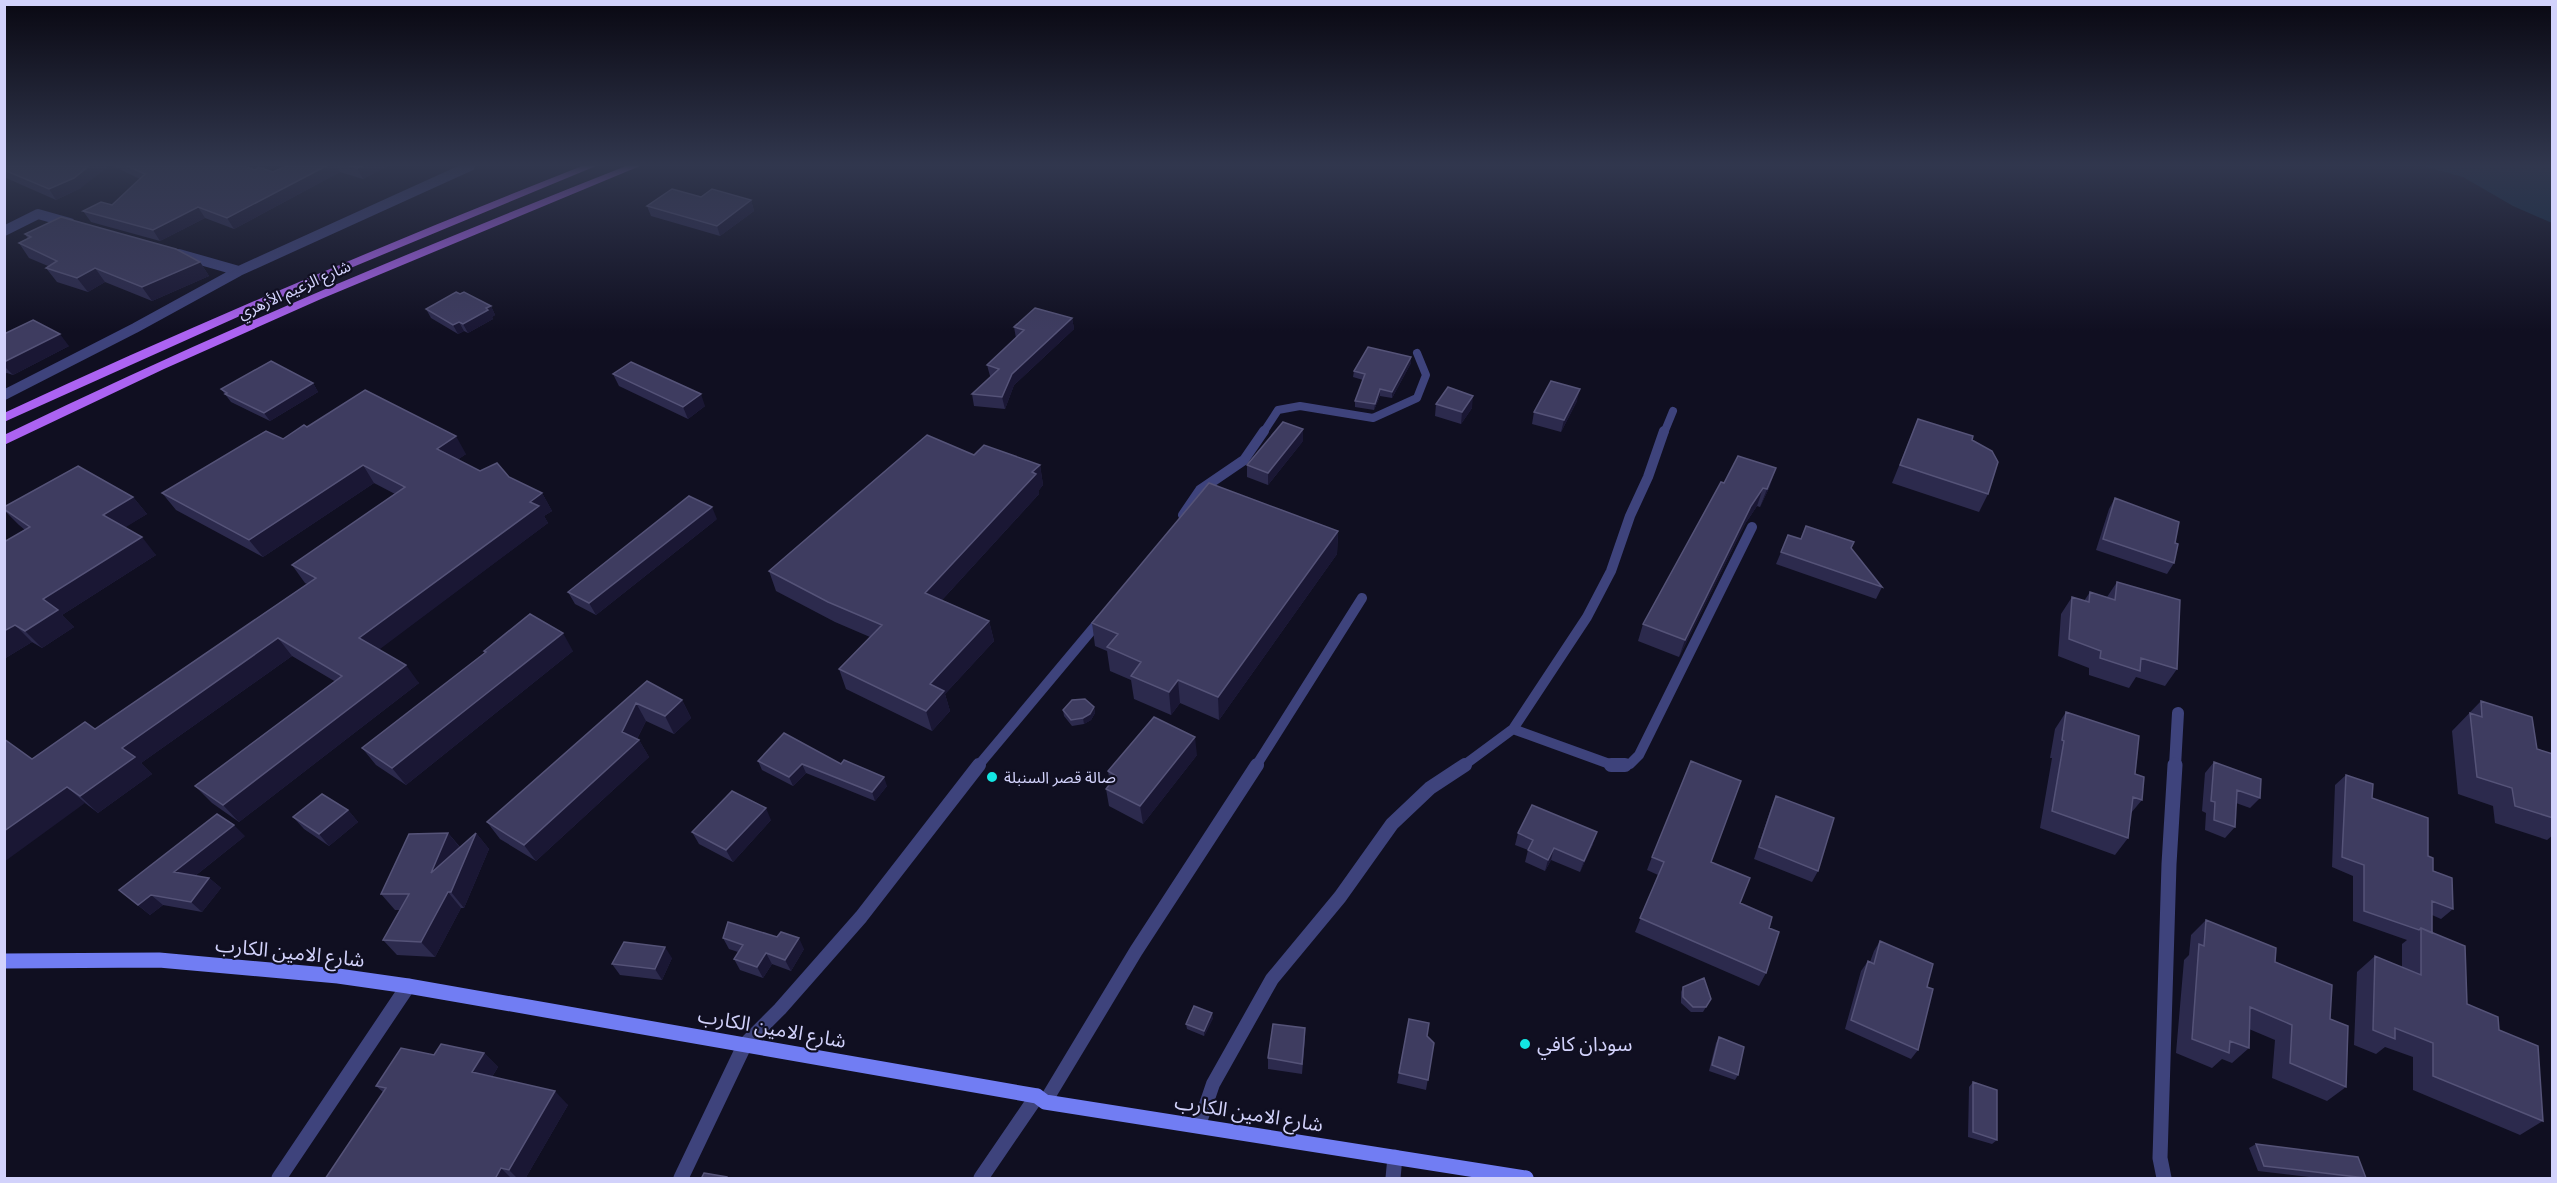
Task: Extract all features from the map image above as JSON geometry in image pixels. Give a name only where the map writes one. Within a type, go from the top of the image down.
[{"type":"main road","name":"شارع الزعيم الأزهري","points":[[4,418],[202,327],[450,221]]},
{"type":"main road","name":"شارع الزعيم الأزهري","points":[[4,441],[124,384],[364,276],[499,221]]},
{"type":"street","points":[[4,231],[24,221]]},
{"type":"street","points":[[62,221],[82,227]]},
{"type":"street","points":[[4,395],[135,328],[239,271],[349,221]]},
{"type":"street","points":[[172,252],[239,271]]},
{"type":"street","points":[[2164,1179],[2160,1158],[2169,887],[2178,713]]},
{"type":"street","name":"شارع الامين الكارب","points":[[4,961],[159,960],[338,976],[408,986],[745,1044],[1041,1099],[1526,1179]]},
{"type":"street","points":[[279,1179],[408,986]]},
{"type":"street","points":[[681,1179],[745,1044]]},
{"type":"street","points":[[981,1179],[1041,1099]]},
{"type":"street","points":[[1393,1179],[1395,1157]]},
{"type":"lane","points":[[1174,528],[1200,490],[1244,460],[1278,410],[1300,406],[1372,418],[1417,398],[1426,375],[1417,353]]},
{"type":"lane","points":[[1199,1125],[1213,1084],[1272,979],[1340,897],[1392,824],[1430,788],[1481,754],[1512,729],[1587,617],[1611,570],[1630,516],[1648,477],[1673,411]]},
{"type":"lane","points":[[1512,729],[1616,766],[1630,764],[1639,755],[1752,528]]},
{"type":"lane","points":[[1041,1099],[1215,832],[1362,598]]},
{"type":"lane","points":[[745,1044],[780,1009],[861,917],[964,783],[1107,611]]},
{"type":"building","points":[[52,221],[76,221],[176,249],[200,262],[142,287],[95,268],[77,278],[46,268],[57,261],[19,243],[31,237],[25,234]]},
{"type":"building","points":[[121,221],[170,221],[153,230]]},
{"type":"building","points":[[700,221],[723,221],[717,226]]},
{"type":"building","points":[[456,292],[460,294],[464,292],[491,306],[463,324],[459,322],[453,325],[426,309]]},
{"type":"building","points":[[1035,308],[1072,318],[1012,374],[1002,397],[972,394],[999,369],[987,365],[1024,330],[1014,327]]},
{"type":"building","points":[[33,320],[60,334],[4,362],[4,334]]},
{"type":"building","points":[[1368,347],[1411,357],[1392,392],[1380,389],[1375,404],[1355,401],[1365,374],[1354,371]]},
{"type":"building","points":[[271,361],[313,383],[264,413],[225,394],[227,393],[221,389]]},
{"type":"building","points":[[631,362],[701,394],[683,407],[613,374]]},
{"type":"building","points":[[1551,381],[1580,389],[1564,420],[1534,412]]},
{"type":"building","points":[[1448,387],[1473,396],[1462,412],[1436,404]]},
{"type":"building","points":[[365,390],[456,436],[437,449],[480,471],[497,463],[509,477],[542,493],[530,502],[539,506],[359,638],[406,665],[223,805],[195,786],[342,676],[278,638],[122,748],[135,757],[80,796],[67,787],[4,831],[4,739],[32,759],[85,722],[95,729],[316,578],[292,565],[405,487],[363,465],[249,540],[162,493],[266,431],[283,439],[304,425],[307,427]]},
{"type":"building","points":[[1918,419],[1973,436],[1972,440],[1992,451],[1998,462],[1988,494],[1900,465]]},
{"type":"building","points":[[1283,422],[1303,429],[1268,473],[1247,465]]},
{"type":"building","points":[[927,435],[974,455],[984,445],[1040,465],[1032,472],[1036,474],[925,593],[989,621],[930,684],[944,691],[926,711],[839,669],[882,625],[828,602],[769,571]]},
{"type":"building","points":[[1738,456],[1776,468],[1767,489],[1763,488],[1751,506],[1685,640],[1643,624],[1721,482],[1724,483]]},
{"type":"building","points":[[78,466],[133,497],[103,515],[142,537],[43,599],[58,610],[25,631],[15,625],[4,631],[4,542],[30,527],[4,507]]},
{"type":"building","points":[[1209,483],[1338,531],[1218,697],[1178,680],[1169,692],[1131,676],[1141,662],[1107,647],[1118,634],[1092,623]]},
{"type":"building","points":[[689,496],[712,507],[589,603],[568,592]]},
{"type":"building","points":[[2115,498],[2179,522],[2174,563],[2103,539]]},
{"type":"building","points":[[1806,526],[1854,542],[1851,548],[1882,587],[1781,552],[1788,535],[1801,539]]},
{"type":"building","points":[[2117,582],[2180,600],[2177,669],[2141,658],[2140,671],[2100,658],[2101,651],[2069,639],[2072,597],[2089,602],[2090,592],[2115,600]]},
{"type":"building","points":[[530,614],[563,633],[392,768],[362,748],[486,652],[484,651]]},
{"type":"building","points":[[647,681],[682,700],[665,716],[636,703],[622,732],[639,740],[524,845],[487,822]]},
{"type":"building","points":[[1085,699],[1094,707],[1090,714],[1071,720],[1063,710],[1072,700]]},
{"type":"building","points":[[2481,701],[2532,717],[2537,749],[2553,754],[2553,818],[2515,806],[2512,788],[2477,777],[2470,713],[2482,717]]},
{"type":"building","points":[[2066,712],[2139,736],[2135,774],[2144,777],[2142,800],[2133,797],[2128,838],[2052,811],[2064,741],[2062,740]]},
{"type":"building","points":[[1154,717],[1195,737],[1140,806],[1106,789],[1116,776],[1108,771]]},
{"type":"building","points":[[784,733],[841,764],[844,760],[884,777],[872,792],[802,764],[789,777],[758,761]]},
{"type":"building","points":[[1691,761],[1741,781],[1711,862],[1750,878],[1740,903],[1772,917],[1769,928],[1779,932],[1766,973],[1640,918],[1664,862],[1652,857]]},
{"type":"building","points":[[2214,762],[2261,779],[2260,798],[2237,790],[2235,827],[2214,820],[2215,802],[2211,801]]},
{"type":"building","points":[[2346,775],[2373,784],[2372,798],[2428,818],[2428,856],[2433,858],[2433,871],[2452,878],[2453,909],[2432,901],[2432,933],[2364,911],[2364,865],[2342,857]]},
{"type":"building","points":[[732,791],[766,808],[726,850],[692,832]]},
{"type":"building","points":[[322,794],[348,810],[319,834],[293,817]]},
{"type":"building","points":[[1776,796],[1834,818],[1818,871],[1759,847]]},
{"type":"building","points":[[1532,805],[1597,832],[1584,861],[1554,848],[1548,860],[1528,850],[1533,840],[1518,833]]},
{"type":"building","points":[[217,814],[234,825],[174,872],[209,878],[191,902],[151,895],[138,905],[119,890]]},
{"type":"building","points":[[448,833],[431,873],[476,833],[451,892],[448,892],[421,942],[383,940],[409,894],[381,894],[409,834]]},
{"type":"building","points":[[2206,920],[2276,948],[2275,962],[2332,985],[2330,1019],[2348,1026],[2346,1087],[2290,1063],[2292,1025],[2250,1007],[2249,1048],[2230,1041],[2229,1053],[2192,1039],[2199,944],[2204,946]]},
{"type":"building","points":[[728,922],[777,937],[781,932],[799,938],[785,960],[766,953],[757,967],[734,959],[743,945],[723,938]]},
{"type":"building","points":[[2421,928],[2465,946],[2467,1004],[2498,1017],[2499,1030],[2538,1046],[2543,1121],[2433,1076],[2433,1043],[2395,1028],[2395,1039],[2373,1030],[2375,956],[2421,975]]},
{"type":"building","points":[[1880,941],[1933,964],[1927,987],[1933,989],[1918,1050],[1851,1020],[1868,961],[1874,964]]},
{"type":"building","points":[[624,942],[665,947],[655,969],[612,964]]},
{"type":"building","points":[[1704,978],[1711,999],[1706,1007],[1693,1007],[1683,997],[1683,987]]},
{"type":"building","points":[[1194,1006],[1212,1013],[1204,1031],[1186,1024]]},
{"type":"building","points":[[1409,1019],[1429,1023],[1427,1036],[1434,1043],[1428,1080],[1399,1073]]},
{"type":"building","points":[[1273,1024],[1305,1028],[1302,1064],[1268,1058]]},
{"type":"building","points":[[1719,1037],[1744,1047],[1738,1075],[1712,1065]]},
{"type":"building","points":[[441,1044],[484,1053],[472,1072],[555,1091],[509,1170],[501,1168],[495,1179],[325,1179],[386,1088],[376,1086],[401,1048],[434,1055]]},
{"type":"building","points":[[1973,1082],[1997,1090],[1997,1140],[1973,1132]]},
{"type":"building","points":[[2256,1144],[2358,1157],[2366,1178],[2264,1166]]},
{"type":"building","points":[[704,1173],[727,1177],[727,1179],[701,1179]]},
{"type":"place","name":"صالة قصر السنبلة","points":[[992,777]]},
{"type":"place","name":"سودان كافي","points":[[1525,1044]]}]
